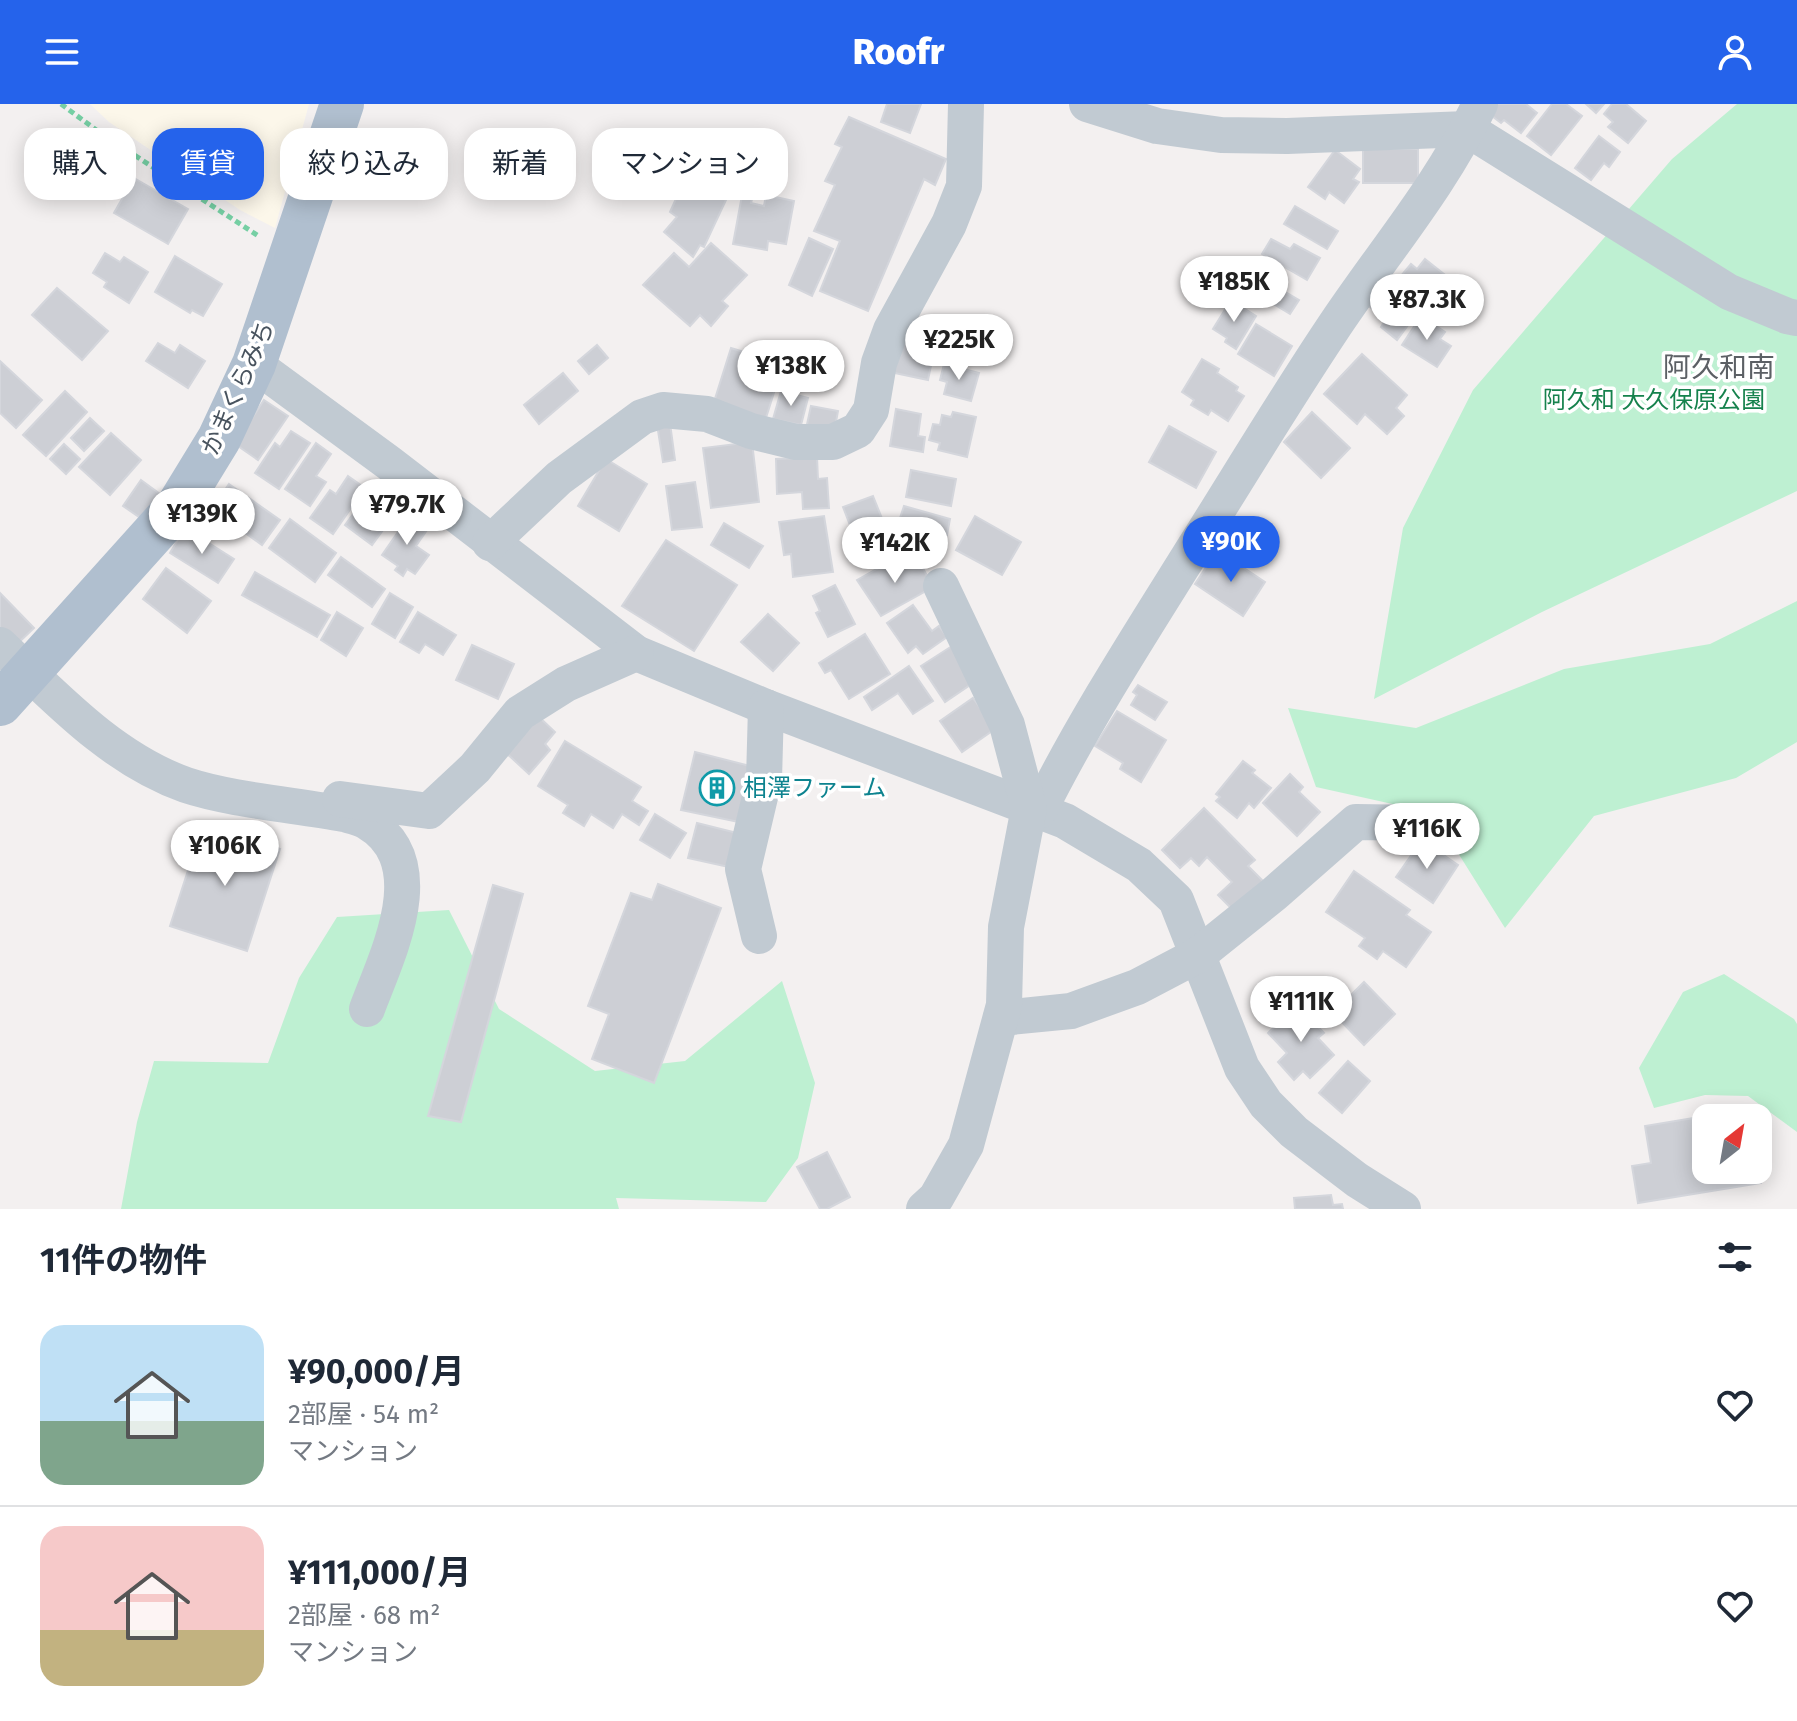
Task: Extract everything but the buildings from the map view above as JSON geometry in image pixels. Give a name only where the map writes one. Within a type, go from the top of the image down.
[{"type":"main road","name":"かまくらみち","points":[[0,704],[15,659],[178,506],[219,439],[254,364],[342,104]]},
{"type":"street","points":[[490,543],[559,478],[642,417],[663,410],[707,414],[751,431],[796,442],[833,442],[858,430],[871,410],[879,363],[891,330],[949,224],[964,186],[966,104]]},
{"type":"street","points":[[1087,104],[1157,126],[1221,135],[1287,136],[1473,116],[1729,292],[1797,318]]},
{"type":"street","points":[[924,1209],[936,1198],[966,1145],[1004,1005],[1006,927],[1034,810],[1329,333],[1395,244],[1457,150],[1473,116]]},
{"type":"street","points":[[254,364],[389,463],[636,653],[766,707],[1065,821],[1139,865],[1176,900],[1242,1068],[1266,1104],[1366,1195],[1403,1209]]},
{"type":"street","points":[[941,586],[1007,725],[1034,810]]},
{"type":"street","points":[[288,804],[290,792],[429,811],[475,768],[520,713],[566,684],[636,653]]},
{"type":"street","points":[[15,659],[73,713],[154,772],[188,786],[344,814],[367,822],[388,840],[399,862],[404,893],[397,925],[367,1009]]},
{"type":"street","points":[[759,936],[743,869],[764,780],[766,707]]},
{"type":"street","points":[[1001,1018],[1071,1011],[1137,987],[1198,955],[1356,822],[1424,823]]},
{"type":"path","points":[[61,104],[291,258]]},
{"type":"shaded area","points":[[90,104],[309,104],[302,128],[280,128],[280,200],[283,200],[275,228],[225,200],[264,200],[264,128],[152,128],[152,151],[136,140],[136,128],[118,128]]},
{"type":"green space","name":"阿久和 大久保原公園","points":[[1737,104],[1797,104],[1797,491],[1542,612],[1374,699],[1403,528],[1473,390],[1672,159]]},
{"type":"green space","points":[[1797,601],[1797,742],[1736,778],[1594,816],[1505,928],[1433,813],[1316,787],[1288,708],[1416,728],[1564,669],[1710,644]]},
{"type":"green space","points":[[449,910],[499,1009],[595,1071],[685,1061],[782,981],[815,1083],[798,1158],[766,1202],[616,1198],[619,1209],[121,1209],[137,1122],[154,1061],[268,1063],[299,978],[337,917]]},
{"type":"green space","points":[[1724,974],[1794,1019],[1797,1024],[1797,1132],[1772,1114],[1772,1104],[1759,1104],[1748,1096],[1705,1095],[1654,1108],[1639,1068],[1683,992]]},
{"type":"place","name":"相澤ファーム","points":[[717,788]]},
{"type":"district","name":"阿久和南","points":[[1719,367]]}]
